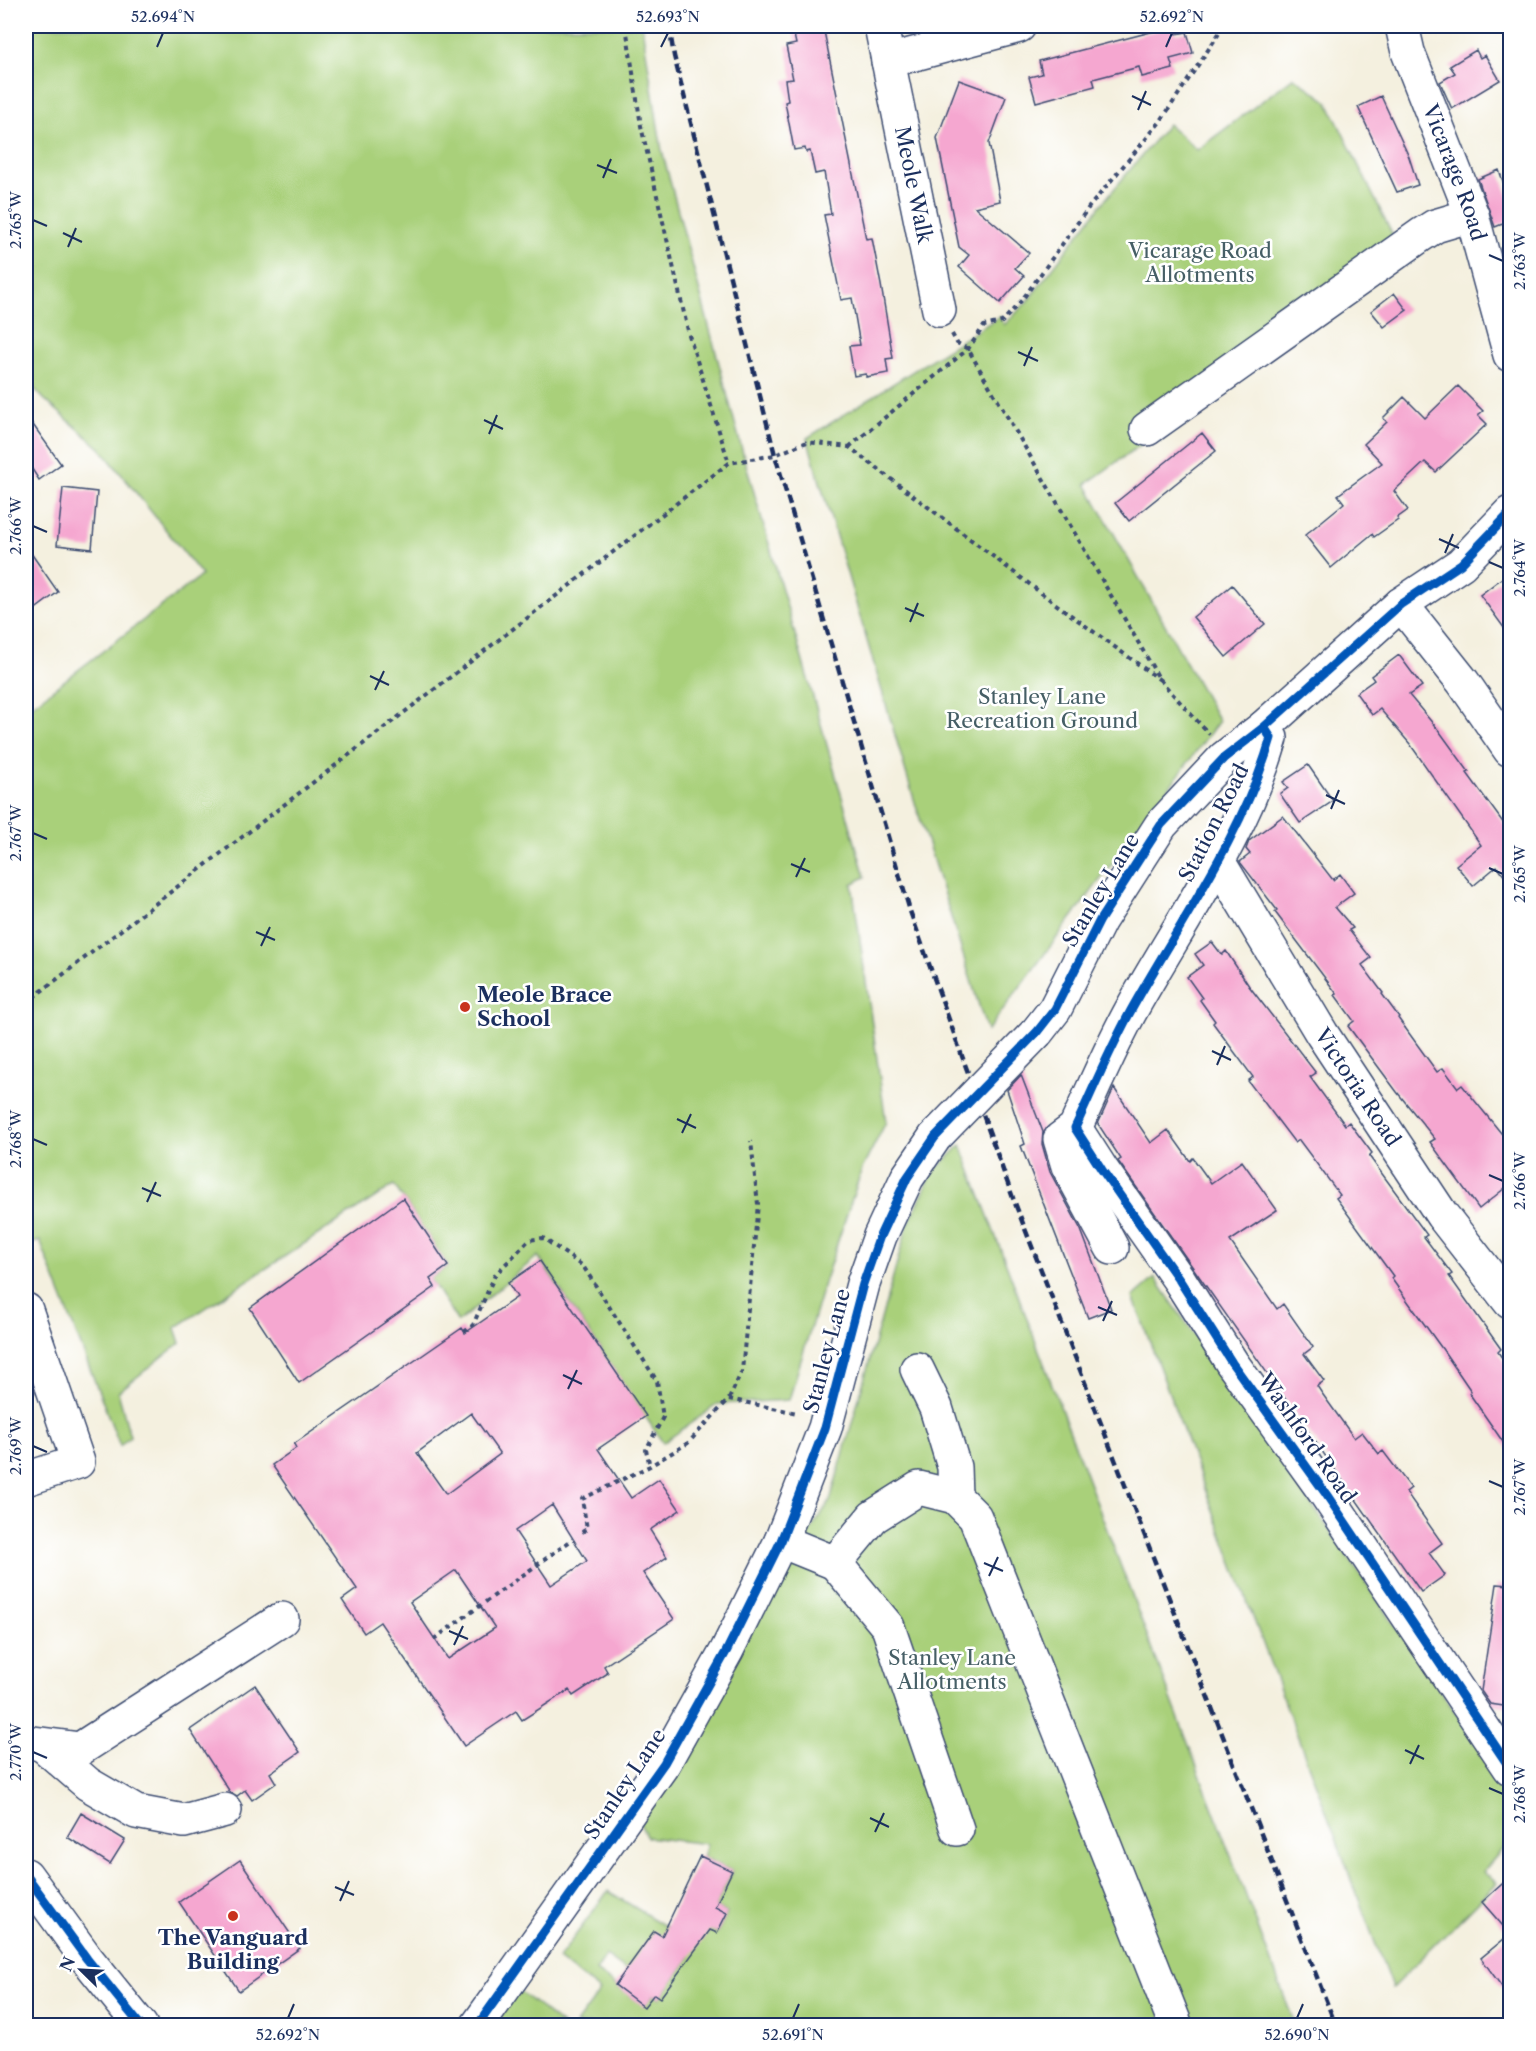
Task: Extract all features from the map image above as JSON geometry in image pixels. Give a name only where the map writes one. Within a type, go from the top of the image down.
[{"type":"street","name":"Meole Walk","points":[[881,26],[939,310]]},
{"type":"street","points":[[888,61],[1018,26]]},
{"type":"street","name":"Vicarage Road","points":[[1402,26],[1408,52],[1472,215],[1510,355]]},
{"type":"street","points":[[1147,429],[1421,235],[1436,226],[1472,215]]},
{"type":"street","points":[[1264,727],[1401,604],[1461,564],[1510,513]]},
{"type":"street","points":[[1401,604],[1463,682],[1510,750]]},
{"type":"street","name":"Stanley Lane","points":[[477,2025],[664,1763],[727,1650],[781,1541],[827,1419],[863,1284],[880,1236],[908,1178],[935,1137],[1037,1032],[1055,1009],[1100,920],[1161,825],[1224,758],[1264,727]]},
{"type":"street","name":"Station Road","points":[[1112,1248],[1068,1166],[1060,1139],[1075,1128],[1133,1007],[1218,861],[1261,774],[1271,738],[1264,727]]},
{"type":"street","name":"Victoria Road","points":[[1218,861],[1322,1034],[1436,1205],[1510,1302]]},
{"type":"street","name":"Washford Road","points":[[1075,1128],[1180,1281],[1232,1363],[1326,1494],[1510,1768]]},
{"type":"street","points":[[26,1310],[78,1462],[26,1479]]},
{"type":"street","points":[[916,1369],[936,1408],[954,1467],[955,1497]]},
{"type":"street","points":[[835,1563],[873,1517],[919,1488],[955,1497],[975,1517],[1176,2025]]},
{"type":"street","points":[[781,1541],[835,1563],[888,1627],[957,1829]]},
{"type":"street","points":[[35,1744],[80,1749],[282,1619]]},
{"type":"street","points":[[35,1744],[87,1784],[136,1812],[184,1821],[225,1810]]},
{"type":"street","points":[[26,1875],[87,1959],[141,2025]]},
{"type":"path","points":[[626,26],[641,126],[689,335],[729,463]]},
{"type":"path","points":[[849,447],[968,349],[984,326],[1002,322],[1022,300],[1089,207],[1160,122],[1224,26]]},
{"type":"path","points":[[968,349],[1160,680]]},
{"type":"path","points":[[26,1003],[729,463],[775,455],[807,442],[849,447],[1160,680],[1210,734],[1224,758]]},
{"type":"path","points":[[582,1532],[587,1528],[582,1499],[650,1466],[688,1443],[729,1399],[742,1371],[758,1204],[751,1141]]},
{"type":"path","points":[[464,1332],[473,1325],[495,1275],[529,1240],[543,1238],[583,1266],[657,1381],[663,1417],[646,1450],[650,1466]]},
{"type":"path","points":[[729,1399],[827,1419]]},
{"type":"path","points":[[434,1639],[573,1539]]},
{"type":"green space","name":"Meole Brace School","points":[[26,26],[642,26],[662,151],[745,461],[865,877],[852,884],[886,1122],[862,1169],[825,1280],[789,1400],[718,1404],[663,1443],[538,1256],[458,1322],[430,1279],[448,1266],[394,1185],[175,1328],[180,1343],[118,1392],[130,1436],[120,1446],[40,1241],[26,1245],[26,710],[202,575],[101,449],[26,380]]},
{"type":"green space","name":"Stanley Lane Recreation Ground","points":[[1294,77],[1327,101],[1395,240],[1424,242],[1086,484],[1219,721],[987,1031],[916,806],[807,438],[1000,316],[1004,325],[1027,302],[1100,206],[1168,124],[1197,150]]},
{"type":"green space","name":"Stanley Lane Allotments","points":[[961,1145],[1295,2025],[576,2024],[600,1991],[558,1959],[608,1891],[683,1937],[692,1921],[717,1933],[727,1913],[715,1907],[732,1871],[703,1857],[707,1844],[647,1837],[638,1820],[782,1573],[830,1501],[907,1227],[933,1172]],"holes":[[[606,1956],[626,1970],[690,1957],[660,1998],[654,1994],[644,2006],[596,1971]]]},
{"type":"green space","points":[[1155,1278],[1510,1791],[1510,1840],[1483,1872],[1497,1883],[1392,1988],[1133,1297]]},
{"type":"green space","points":[[518,1990],[562,2025],[500,2025],[496,2020]]},
{"type":"building","points":[[792,26],[823,26],[866,239],[872,238],[881,285],[893,358],[886,359],[888,373],[866,377],[866,374],[854,376],[849,346],[860,345],[852,298],[841,300],[824,215],[831,214],[824,172],[815,174],[810,151],[806,152],[805,148],[794,150],[785,102],[788,101],[785,80],[793,79],[786,46],[796,44]]},
{"type":"building","points":[[1174,26],[1176,34],[1187,32],[1193,53],[1170,59],[1173,69],[1142,77],[1139,67],[1093,79],[1095,86],[1036,102],[1029,77],[1042,74],[1039,61]]},
{"type":"building","points":[[1476,50],[1480,58],[1485,55],[1500,80],[1452,109],[1440,82],[1455,73],[1450,66]]},
{"type":"building","points":[[959,80],[1006,97],[989,143],[1000,201],[975,207],[1029,253],[1015,268],[1024,276],[1000,303],[959,267],[969,255],[959,247],[937,138]]},
{"type":"building","points":[[1381,96],[1409,157],[1418,185],[1397,192],[1358,107]]},
{"type":"building","points":[[1499,170],[1510,201],[1510,221],[1495,227],[1478,179]]},
{"type":"building","points":[[1394,293],[1407,310],[1384,327],[1371,311]]},
{"type":"building","points":[[1458,386],[1483,411],[1478,415],[1487,424],[1436,472],[1425,462],[1394,491],[1408,510],[1374,537],[1372,534],[1331,568],[1305,535],[1344,503],[1338,495],[1382,463],[1364,444],[1387,422],[1383,418],[1404,397],[1425,418]]},
{"type":"building","points":[[26,415],[61,464],[39,480],[26,460]]},
{"type":"building","points":[[1202,433],[1216,451],[1129,521],[1115,503]]},
{"type":"building","points":[[63,488],[97,492],[92,549],[57,545]]},
{"type":"building","points":[[26,546],[58,592],[26,616]]},
{"type":"building","points":[[1510,572],[1510,636],[1480,595]]},
{"type":"building","points":[[1232,585],[1265,624],[1226,657],[1193,617]]},
{"type":"building","points":[[1399,655],[1422,686],[1409,695],[1440,732],[1510,832],[1510,884],[1497,866],[1473,886],[1456,865],[1481,845],[1410,744],[1380,709],[1372,715],[1356,693],[1374,680],[1371,676]]},
{"type":"building","points":[[1308,765],[1333,801],[1300,823],[1280,794],[1288,788],[1283,782]]},
{"type":"building","points":[[1283,816],[1333,880],[1340,874],[1354,893],[1335,907],[1353,928],[1349,930],[1371,958],[1362,965],[1398,1018],[1437,1072],[1443,1068],[1458,1088],[1462,1085],[1510,1144],[1510,1184],[1479,1209],[1430,1142],[1435,1139],[1348,1026],[1354,1021],[1335,995],[1337,994],[1240,862],[1250,854],[1246,849],[1249,841]]},
{"type":"building","points":[[1212,942],[1222,955],[1226,951],[1249,986],[1316,1073],[1310,1077],[1345,1125],[1349,1122],[1372,1153],[1369,1156],[1427,1235],[1424,1237],[1452,1274],[1449,1276],[1501,1349],[1498,1352],[1510,1369],[1510,1452],[1469,1393],[1471,1391],[1443,1350],[1391,1278],[1393,1276],[1336,1198],[1340,1195],[1299,1140],[1295,1143],[1248,1081],[1253,1077],[1213,1023],[1215,1021],[1200,1000],[1202,998],[1187,977],[1203,965],[1195,954]]},
{"type":"building","points":[[1021,1075],[1043,1132],[1042,1144],[1050,1172],[1081,1230],[1111,1309],[1088,1318],[1021,1146],[1025,1144],[1007,1090]]},
{"type":"building","points":[[1114,1088],[1151,1143],[1168,1130],[1190,1161],[1193,1158],[1211,1183],[1242,1161],[1277,1210],[1230,1241],[1277,1309],[1283,1304],[1313,1347],[1304,1354],[1324,1381],[1317,1386],[1321,1392],[1354,1438],[1362,1432],[1379,1454],[1383,1451],[1411,1488],[1406,1492],[1442,1543],[1429,1553],[1445,1575],[1421,1592],[1118,1161],[1121,1159],[1098,1124]]},
{"type":"building","points":[[403,1198],[448,1266],[430,1279],[435,1287],[299,1383],[250,1308]]},
{"type":"building","points":[[540,1261],[646,1416],[598,1449],[631,1498],[659,1479],[680,1510],[650,1530],[667,1557],[643,1573],[674,1619],[604,1666],[608,1673],[573,1696],[569,1690],[522,1720],[516,1711],[464,1746],[380,1622],[364,1633],[342,1600],[357,1589],[272,1465],[296,1448],[294,1444],[462,1328],[465,1333],[517,1297],[508,1283]],"holes":[[[471,1413],[500,1454],[446,1494],[417,1453]],[[552,1505],[587,1561],[551,1585],[515,1531]],[[456,1570],[495,1628],[448,1659],[410,1602]]]},
{"type":"building","points":[[1497,1584],[1510,1585],[1510,1707],[1490,1704],[1481,1691]]},
{"type":"building","points":[[255,1685],[300,1752],[270,1773],[276,1783],[252,1800],[245,1790],[237,1796],[230,1792],[190,1730]]},
{"type":"building","points":[[81,1813],[125,1840],[110,1864],[67,1837]]},
{"type":"building","points":[[700,1856],[732,1871],[715,1907],[727,1913],[717,1933],[710,1930],[660,1998],[654,1994],[644,2007],[615,1985],[654,1931],[662,1936]]},
{"type":"building","name":"The Vanguard Building","points":[[240,1860],[300,1948],[239,1991],[179,1902]]},
{"type":"building","points":[[1510,1877],[1510,1934],[1482,1902]]},
{"type":"building","points":[[1510,1934],[1510,1998],[1481,1958]]},
{"type":"railway","points":[[669,26],[674,56],[775,455],[910,911],[1013,1198],[1336,2026]]},
{"type":"cycle path","points":[[1510,513],[1461,564],[1401,604],[1264,727],[1271,738],[1245,808],[1210,875],[1126,1020],[1075,1128],[1180,1281],[1232,1363],[1326,1494],[1510,1768]]},
{"type":"cycle path","points":[[477,2026],[664,1763],[727,1650],[781,1541],[825,1428],[863,1284],[880,1236],[907,1178],[935,1137],[1037,1032],[1055,1009],[1100,920],[1161,825],[1224,758],[1264,727]]},
{"type":"cycle path","points":[[26,1875],[87,1959],[141,2026]]},
{"type":"place","name":"Meole Brace School","points":[[465,1007]]},
{"type":"place","name":"The Vanguard Building","points":[[233,1916]]},
{"type":"park label","name":"Vicarage Road Allotments","points":[[1200,263]]}]
